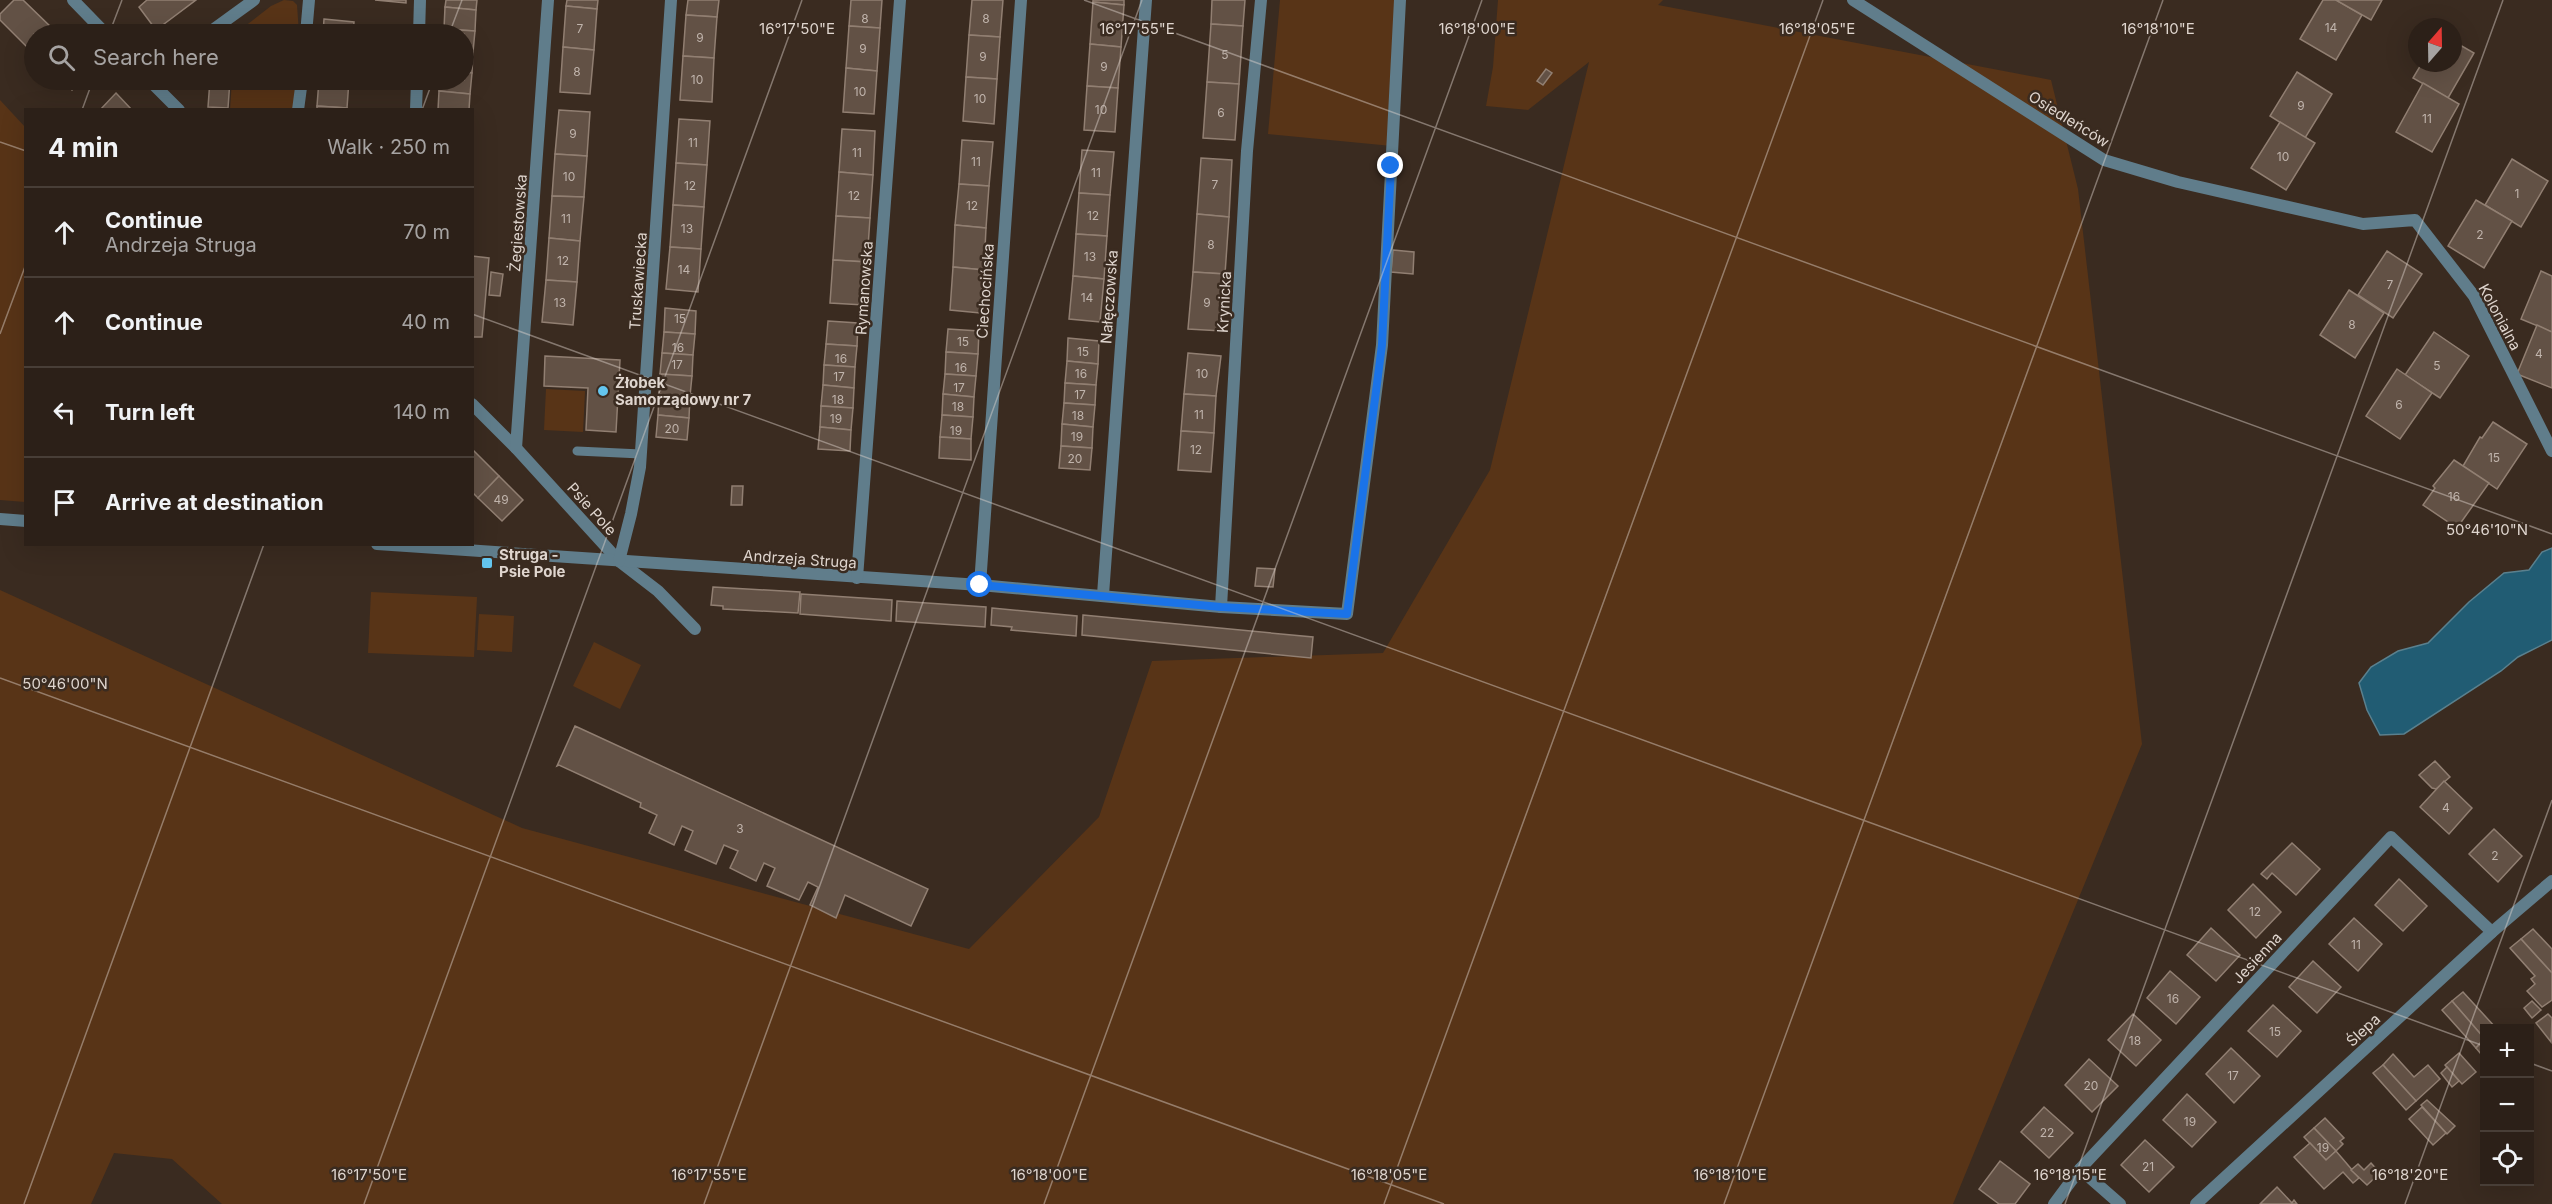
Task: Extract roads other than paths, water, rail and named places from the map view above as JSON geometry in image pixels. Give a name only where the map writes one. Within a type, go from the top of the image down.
[{"type":"street","points":[[73,0],[96,24]]},
{"type":"street","points":[[221,24],[254,0]]},
{"type":"street","points":[[307,24],[309,0]]},
{"type":"street","points":[[419,24],[420,0]]},
{"type":"street","name":"Żegiestowska","points":[[516,448],[548,0]]},
{"type":"street","name":"Truskawiecka","points":[[619,561],[632,514],[641,454],[671,0]]},
{"type":"street","name":"Rymanowska","points":[[857,578],[900,0]]},
{"type":"street","name":"Ciechocińska","points":[[980,585],[1021,0]]},
{"type":"street","name":"Nałęczowska","points":[[1103,595],[1146,0]]},
{"type":"street","name":"Krynicka","points":[[1221,607],[1248,151],[1261,0]]},
{"type":"street","name":"Andrzeja Struga","points":[[405,546],[980,585],[1221,607],[1347,614],[1382,345],[1400,0]]},
{"type":"street","name":"Osiedleńców","points":[[1853,0],[2104,160],[2178,182],[2363,224]]},
{"type":"street","points":[[159,90],[177,108]]},
{"type":"street","points":[[298,108],[301,90]]},
{"type":"street","points":[[416,108],[417,90]]},
{"type":"street","name":"Kolonialna","points":[[2363,224],[2415,220],[2474,296],[2552,451]]},
{"type":"street","name":"Psie Pole","points":[[474,406],[516,448],[619,561],[658,591],[695,629]]},
{"type":"street","points":[[0,519],[24,521]]},
{"type":"street","name":"Jesienna","points":[[2054,1204],[2080,1169],[2391,837],[2492,932]]},
{"type":"street","name":"Ślepa","points":[[2196,1204],[2492,932],[2552,881]]},
{"type":"street","points":[[2080,1169],[2120,1204]]},
{"type":"lane","points":[[577,451],[641,454]]},
{"type":"water","points":[[2552,548],[2552,640],[2518,657],[2501,671],[2404,734],[2380,735],[2367,710],[2359,683],[2371,667],[2398,651],[2428,643],[2469,602],[2504,573],[2529,570],[2542,552]]},
{"type":"place","name":"Żłobek Samorządowy nr 7","points":[[603,391]]},
{"type":"place","name":"Struga - Psie Pole","points":[[487,563]]}]
